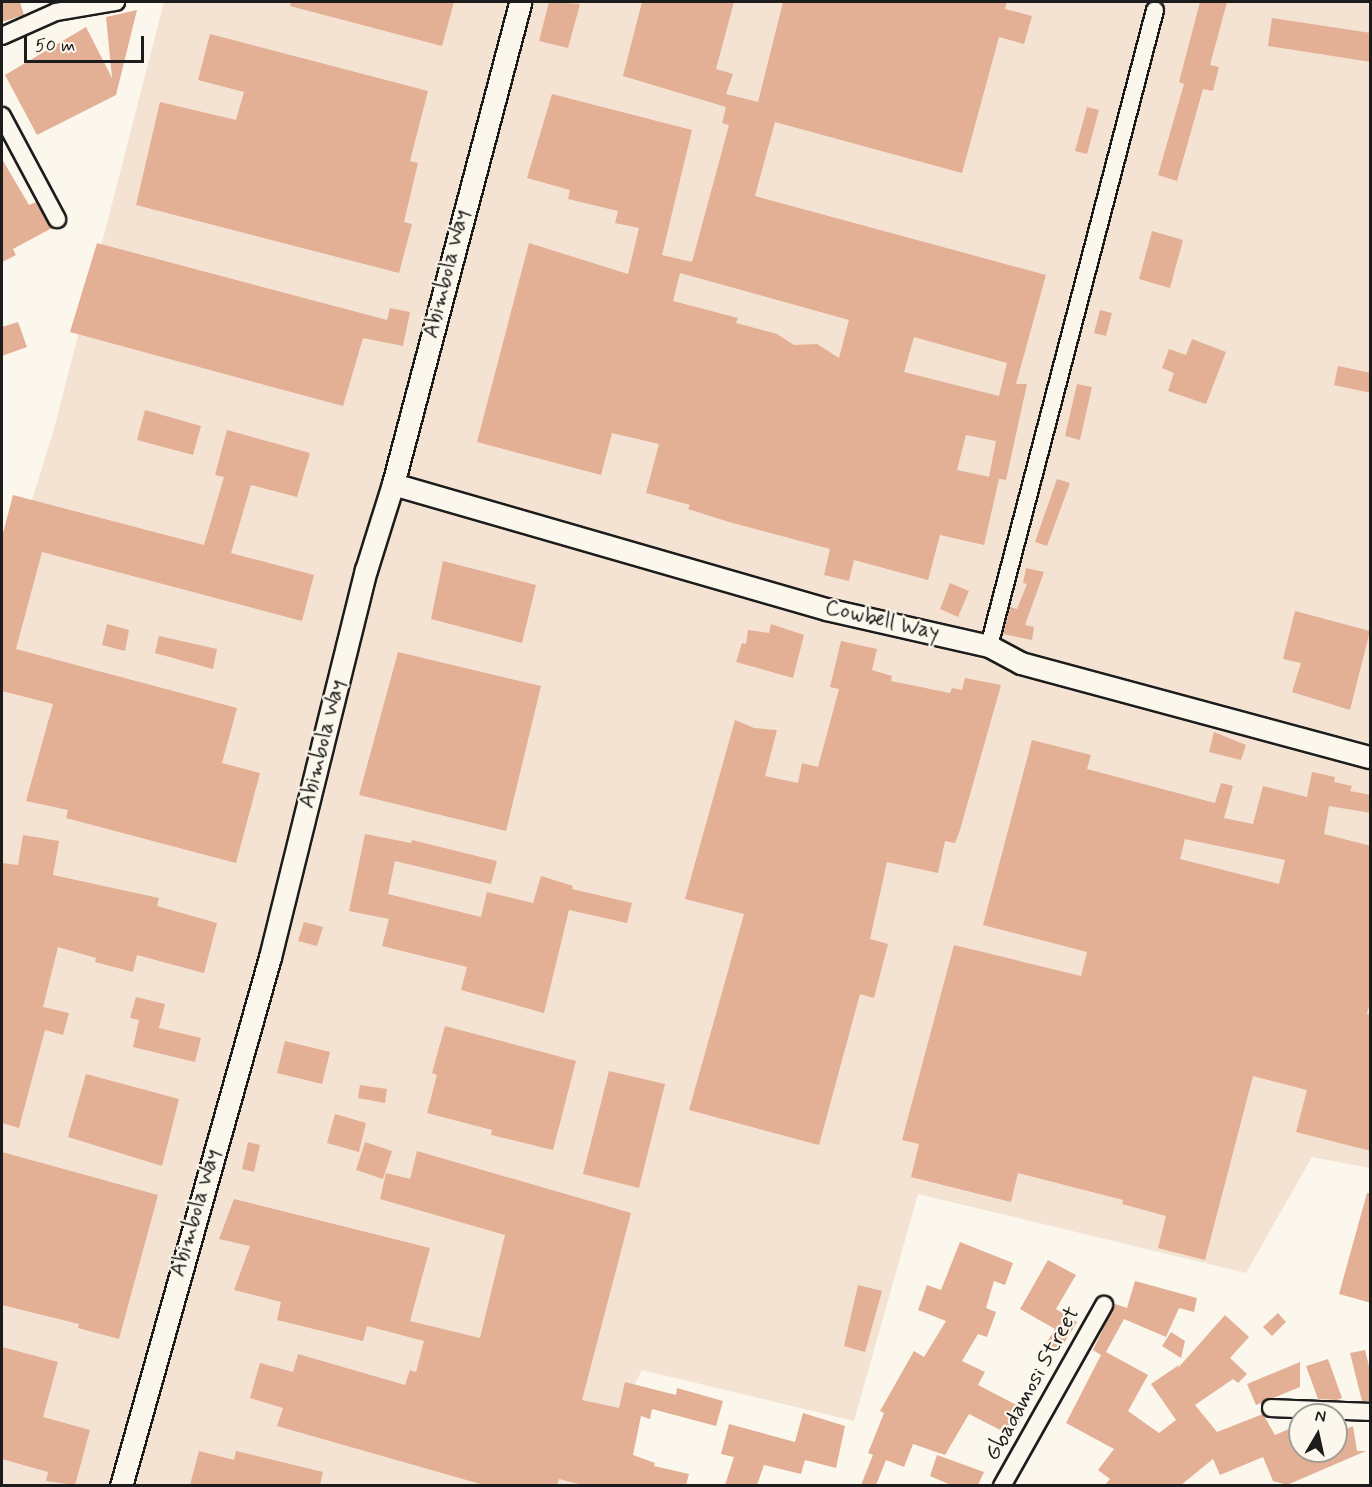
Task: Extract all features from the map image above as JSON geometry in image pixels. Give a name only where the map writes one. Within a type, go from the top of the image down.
[{"type":"street","points":[[2,36],[56,12],[116,2]]},
{"type":"street","name":"Abimbola Way","points":[[121,1485],[270,957],[366,570],[393,484],[520,2]]},
{"type":"street","points":[[989,646],[1155,10]]},
{"type":"street","points":[[2,116],[57,219]]},
{"type":"street","name":"Cowbell Way","points":[[393,484],[826,609],[989,646],[1021,663],[1371,757]]},
{"type":"street","name":"Gbadamosi Street","points":[[1002,1485],[1104,1305]]},
{"type":"street","points":[[1271,1408],[1371,1412]]},
{"type":"shaded area","points":[[164,2],[1370,2],[1370,1168],[1312,1157],[1246,1273],[918,1194],[854,1421],[642,1370],[584,1485],[2,1486],[2,597],[54,429]]},
{"type":"building","points":[[2,2],[20,2],[24,15],[2,22]]},
{"type":"building","points":[[291,2],[454,2],[442,46],[290,6]]},
{"type":"building","points":[[549,2],[580,4],[568,48],[539,41]]},
{"type":"building","points":[[642,2],[734,2],[716,69],[733,74],[726,94],[758,102],[783,2],[1007,2],[1005,9],[1032,16],[1024,44],[999,37],[962,173],[775,122],[755,196],[1046,275],[1016,384],[1027,384],[1006,480],[993,478],[999,479],[984,545],[940,535],[928,580],[854,560],[849,581],[824,575],[830,549],[729,522],[688,509],[690,505],[646,493],[659,444],[612,433],[601,475],[477,442],[529,243],[628,274],[639,228],[615,223],[618,211],[568,199],[570,190],[527,178],[552,94],[692,130],[662,255],[692,262],[729,125],[722,123],[726,107],[623,76]],"holes":[[[680,273],[849,320],[839,358],[817,344],[794,345],[777,334],[736,323],[738,318],[673,301]],[[914,337],[1007,363],[999,396],[904,372]],[[966,435],[996,441],[989,477],[957,470]]]},
{"type":"building","points":[[1200,2],[1227,2],[1210,65],[1219,67],[1213,91],[1203,89],[1177,181],[1158,175],[1184,84],[1179,82]]},
{"type":"building","points":[[137,10],[116,95],[37,135],[5,75],[86,27],[112,78],[106,17]]},
{"type":"building","points":[[1272,18],[1371,33],[1371,62],[1268,46]]},
{"type":"building","points":[[210,34],[428,91],[410,161],[418,163],[404,222],[412,224],[399,273],[136,205],[160,102],[236,120],[244,92],[198,80]]},
{"type":"building","points":[[1087,107],[1099,110],[1087,154],[1075,151]]},
{"type":"building","points":[[2,159],[29,205],[36,202],[52,228],[13,249],[16,255],[2,262]]},
{"type":"building","points":[[1152,231],[1183,240],[1170,288],[1139,279]]},
{"type":"building","points":[[97,243],[387,320],[390,308],[410,312],[403,346],[363,338],[343,406],[70,332]]},
{"type":"building","points":[[1100,310],[1112,313],[1106,336],[1094,333]]},
{"type":"building","points":[[18,322],[27,347],[2,356],[2,327]]},
{"type":"building","points":[[1192,339],[1226,352],[1206,404],[1168,391],[1174,373],[1162,368],[1169,349],[1186,355]]},
{"type":"building","points":[[1338,366],[1371,373],[1371,393],[1334,385]]},
{"type":"building","points":[[1077,384],[1092,387],[1080,440],[1065,436]]},
{"type":"building","points":[[145,410],[201,426],[193,455],[137,440]]},
{"type":"building","points":[[227,430],[310,453],[297,497],[251,485],[231,553],[314,575],[302,621],[42,552],[16,649],[237,708],[222,763],[260,773],[236,863],[66,818],[68,810],[26,801],[53,704],[2,691],[2,537],[13,495],[204,545],[224,477],[215,475]]},
{"type":"building","points":[[1057,479],[1070,483],[1047,546],[1035,542]]},
{"type":"building","points":[[443,561],[536,585],[522,643],[431,619]]},
{"type":"building","points":[[1026,568],[1044,572],[1025,625],[1034,627],[1032,640],[1003,634],[1010,607],[1017,609],[1027,584],[1023,583]]},
{"type":"building","points":[[950,583],[969,591],[958,617],[940,609]]},
{"type":"building","points":[[1295,611],[1370,631],[1350,710],[1292,692],[1301,663],[1283,659]]},
{"type":"building","points":[[107,624],[129,630],[125,651],[102,645]]},
{"type":"building","points":[[771,624],[804,635],[793,678],[736,662],[742,643],[746,644],[748,630],[769,633]]},
{"type":"building","points":[[159,636],[217,649],[213,669],[155,653]]},
{"type":"building","points":[[841,641],[877,649],[872,670],[892,676],[891,681],[950,693],[952,688],[962,690],[965,678],[1001,685],[960,830],[955,843],[945,841],[938,873],[887,862],[870,939],[888,944],[874,998],[860,994],[819,1145],[689,1110],[744,914],[685,899],[735,720],[754,728],[777,730],[765,776],[798,783],[802,763],[818,767],[839,689],[830,687]]},
{"type":"building","points":[[398,652],[541,686],[506,831],[359,795]]},
{"type":"building","points":[[1214,732],[1246,745],[1241,760],[1209,752]]},
{"type":"building","points":[[1032,740],[1091,755],[1087,769],[1215,803],[1221,783],[1233,786],[1224,818],[1253,824],[1263,786],[1307,797],[1312,772],[1335,777],[1334,782],[1352,786],[1350,791],[1371,795],[1371,813],[1329,806],[1324,834],[1371,846],[1371,998],[1367,1014],[1371,1015],[1371,1151],[1296,1132],[1307,1090],[1253,1076],[1205,1260],[1158,1248],[1166,1216],[1122,1204],[1123,1200],[1018,1173],[1011,1202],[911,1177],[919,1144],[902,1140],[954,945],[1081,976],[1087,952],[983,925]],"holes":[[[1185,839],[1285,860],[1279,884],[1180,859]]]},
{"type":"building","points":[[365,834],[411,843],[412,840],[497,861],[491,884],[395,861],[388,894],[481,917],[487,892],[533,903],[541,876],[573,886],[572,889],[632,903],[627,923],[569,910],[544,1013],[461,990],[467,967],[382,946],[389,919],[349,911]]},
{"type":"building","points":[[23,835],[59,841],[53,875],[159,898],[157,906],[217,923],[204,973],[137,955],[133,972],[95,962],[96,958],[58,947],[43,1007],[69,1013],[63,1035],[45,1030],[19,1128],[2,1123],[2,863],[18,865]]},
{"type":"building","points":[[304,922],[323,927],[317,946],[298,941]]},
{"type":"building","points":[[136,997],[165,1004],[159,1028],[201,1038],[195,1062],[133,1047],[139,1020],[130,1018]]},
{"type":"building","points":[[445,1026],[576,1061],[553,1150],[491,1135],[492,1130],[427,1113],[437,1075],[432,1073]]},
{"type":"building","points":[[285,1041],[330,1052],[322,1084],[277,1073]]},
{"type":"building","points":[[609,1071],[665,1084],[639,1188],[583,1174]]},
{"type":"building","points":[[86,1074],[179,1099],[162,1166],[68,1137]]},
{"type":"building","points":[[360,1085],[387,1089],[385,1103],[358,1098]]},
{"type":"building","points":[[335,1114],[366,1123],[359,1152],[327,1143]]},
{"type":"building","points":[[248,1142],[260,1145],[254,1172],[242,1169]]},
{"type":"building","points":[[365,1142],[392,1151],[383,1179],[356,1170]]},
{"type":"building","points":[[417,1151],[631,1213],[582,1400],[619,1408],[625,1382],[676,1395],[677,1388],[723,1401],[716,1426],[652,1409],[650,1419],[641,1416],[633,1455],[655,1463],[654,1466],[689,1474],[686,1485],[583,1485],[559,1479],[557,1485],[484,1485],[277,1426],[283,1408],[250,1398],[260,1363],[293,1372],[298,1354],[405,1385],[410,1370],[416,1372],[424,1341],[367,1326],[363,1341],[277,1320],[281,1302],[234,1290],[250,1246],[219,1239],[234,1199],[430,1248],[410,1321],[480,1338],[505,1235],[380,1199],[386,1173],[410,1179]]},
{"type":"building","points":[[2,1152],[158,1195],[119,1339],[78,1328],[79,1324],[2,1305]]},
{"type":"building","points":[[1367,1193],[1371,1193],[1371,1303],[1339,1294]]},
{"type":"building","points":[[960,1242],[1013,1263],[1005,1285],[994,1281],[986,1308],[996,1312],[987,1337],[978,1334],[962,1361],[985,1372],[978,1385],[1026,1410],[1012,1436],[969,1414],[945,1455],[913,1444],[904,1467],[886,1460],[876,1485],[861,1485],[873,1455],[868,1453],[884,1413],[880,1411],[914,1351],[924,1357],[946,1321],[918,1310],[927,1285],[941,1290]]},
{"type":"building","points":[[1048,1260],[1076,1275],[1056,1309],[1077,1322],[1058,1353],[1045,1345],[1055,1329],[1020,1309]]},
{"type":"building","points":[[1135,1281],[1197,1298],[1194,1312],[1179,1308],[1166,1337],[1124,1319],[1106,1352],[1148,1375],[1128,1411],[1159,1433],[1176,1420],[1151,1384],[1179,1365],[1178,1368],[1225,1315],[1249,1337],[1230,1358],[1247,1374],[1238,1383],[1233,1379],[1195,1405],[1217,1432],[1263,1414],[1275,1435],[1288,1429],[1288,1463],[1338,1463],[1287,1485],[1273,1481],[1263,1457],[1220,1475],[1213,1459],[1181,1485],[1105,1485],[1110,1479],[1098,1470],[1114,1449],[1066,1423],[1101,1355],[1093,1350],[1115,1304],[1127,1308]]},
{"type":"building","points":[[858,1285],[882,1291],[865,1352],[844,1346]]},
{"type":"building","points":[[1278,1313],[1286,1322],[1272,1336],[1263,1327]]},
{"type":"building","points":[[1171,1332],[1185,1341],[1181,1358],[1162,1346]]},
{"type":"building","points":[[2,1347],[58,1362],[43,1417],[90,1430],[75,1485],[46,1481],[48,1472],[2,1459]]},
{"type":"building","points":[[1365,1350],[1371,1374],[1371,1402],[1362,1401],[1350,1353]]},
{"type":"building","points":[[1328,1359],[1342,1398],[1337,1400],[1318,1399],[1306,1366]]},
{"type":"building","points":[[1300,1362],[1300,1387],[1256,1405],[1247,1384]]},
{"type":"building","points":[[803,1413],[845,1426],[836,1468],[805,1460],[801,1474],[764,1465],[757,1485],[725,1485],[734,1457],[721,1454],[729,1424],[795,1442]]},
{"type":"building","points":[[1353,1426],[1357,1451],[1366,1451],[1348,1459],[1348,1428]]},
{"type":"building","points":[[199,1451],[234,1460],[236,1451],[323,1472],[320,1485],[190,1485]]},
{"type":"building","points":[[937,1455],[984,1472],[978,1485],[951,1485],[930,1476]]}]
